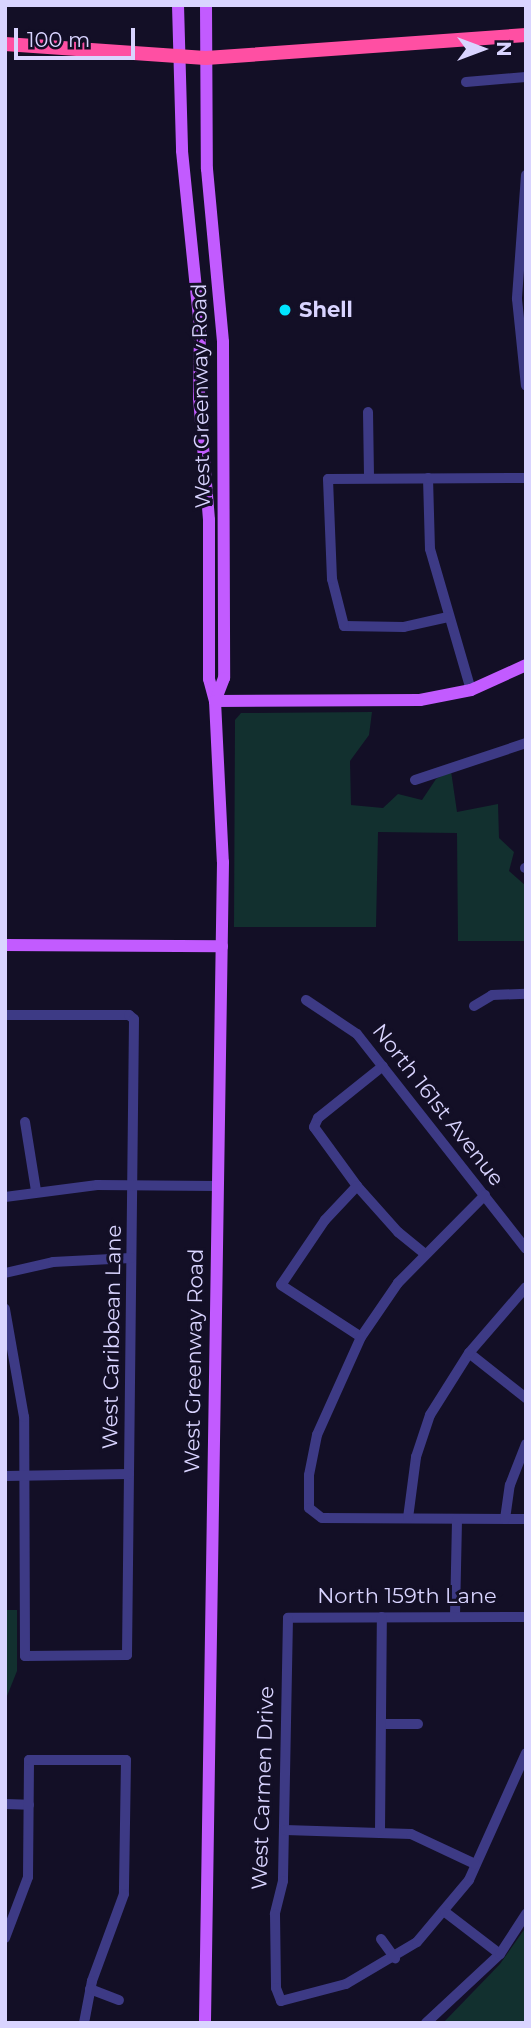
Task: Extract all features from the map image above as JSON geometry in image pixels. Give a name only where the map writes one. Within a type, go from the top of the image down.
[{"type":"highway","points":[[5,44],[206,58],[526,35]]},
{"type":"main road","name":"West Greenway Road","points":[[178,5],[177,57],[200,327],[199,398],[209,520],[209,679],[215,701],[222,946],[216,1186],[205,2023]]},
{"type":"main road","name":"West Greenway Road","points":[[206,5],[206,169],[223,342],[224,678],[215,701]]},
{"type":"main road","points":[[215,701],[403,701],[471,690],[526,665]]},
{"type":"main road","points":[[5,945],[222,946]]},
{"type":"street","points":[[466,82],[526,77]]},
{"type":"street","points":[[525,381],[517,299],[526,175]]},
{"type":"street","points":[[368,412],[369,478]]},
{"type":"street","points":[[428,478],[430,550],[471,690]]},
{"type":"street","points":[[448,617],[404,627],[344,626],[332,579],[328,479],[526,478]]},
{"type":"street","points":[[415,780],[526,743]]},
{"type":"street","points":[[474,1006],[492,996],[526,994]]},
{"type":"street","name":"North 161st Avenue","points":[[306,1000],[349,1026],[526,1249]]},
{"type":"street","name":"West Caribbean Lane","points":[[5,1015],[129,1015],[134,1019],[127,1655],[25,1656],[27,1476]]},
{"type":"street","points":[[383,1066],[310,1127],[398,1232],[425,1254]]},
{"type":"street","points":[[25,1122],[36,1191]]},
{"type":"street","points":[[5,1197],[36,1191],[133,1184],[216,1186]]},
{"type":"street","points":[[357,1186],[325,1220],[281,1285],[361,1337]]},
{"type":"street","points":[[485,1195],[398,1283],[361,1337],[317,1435],[309,1475],[309,1507],[313,1516],[526,1520]]},
{"type":"street","points":[[5,1273],[53,1262],[131,1258]]},
{"type":"street","points":[[408,1518],[416,1457],[430,1415],[469,1353],[526,1287]]},
{"type":"street","points":[[5,1310],[21,1389],[27,1476]]},
{"type":"street","points":[[469,1353],[526,1398]]},
{"type":"street","points":[[505,1519],[510,1485],[526,1444]]},
{"type":"street","points":[[5,1476],[129,1474]]},
{"type":"street","points":[[455,1616],[457,1519]]},
{"type":"street","points":[[380,1831],[382,1617]]},
{"type":"street","name":"North 159th Lane","points":[[288,1618],[526,1617]]},
{"type":"street","name":"West Carmen Drive","points":[[288,1618],[284,1881],[275,1914],[276,1989],[281,2001],[346,1984],[395,1958]]},
{"type":"street","points":[[381,1724],[418,1724]]},
{"type":"street","points":[[381,1939],[395,1958],[417,1942],[445,1912],[475,1864],[526,1752]]},
{"type":"street","points":[[5,1938],[28,1877],[29,1760],[126,1760],[124,1894],[90,1989],[84,2023]]},
{"type":"street","points":[[5,1804],[29,1805]]},
{"type":"street","points":[[285,1830],[411,1834],[475,1864]]},
{"type":"street","points":[[445,1912],[500,1954]]},
{"type":"street","points":[[426,2023],[500,1954],[526,1914]]},
{"type":"street","points":[[90,1989],[119,2000]]},
{"type":"green space","points":[[372,712],[369,735],[350,761],[351,805],[383,808],[398,794],[422,800],[436,779],[451,771],[457,812],[498,804],[499,838],[514,852],[509,871],[526,886],[526,941],[458,941],[457,833],[378,832],[376,927],[234,927],[235,720],[241,713]]},
{"type":"green space","points":[[5,1610],[17,1610],[17,1671],[5,1701]]},
{"type":"green space","points":[[526,1927],[526,2023],[443,2023],[500,1964]]},
{"type":"place","name":"Shell","points":[[285,310]]}]
